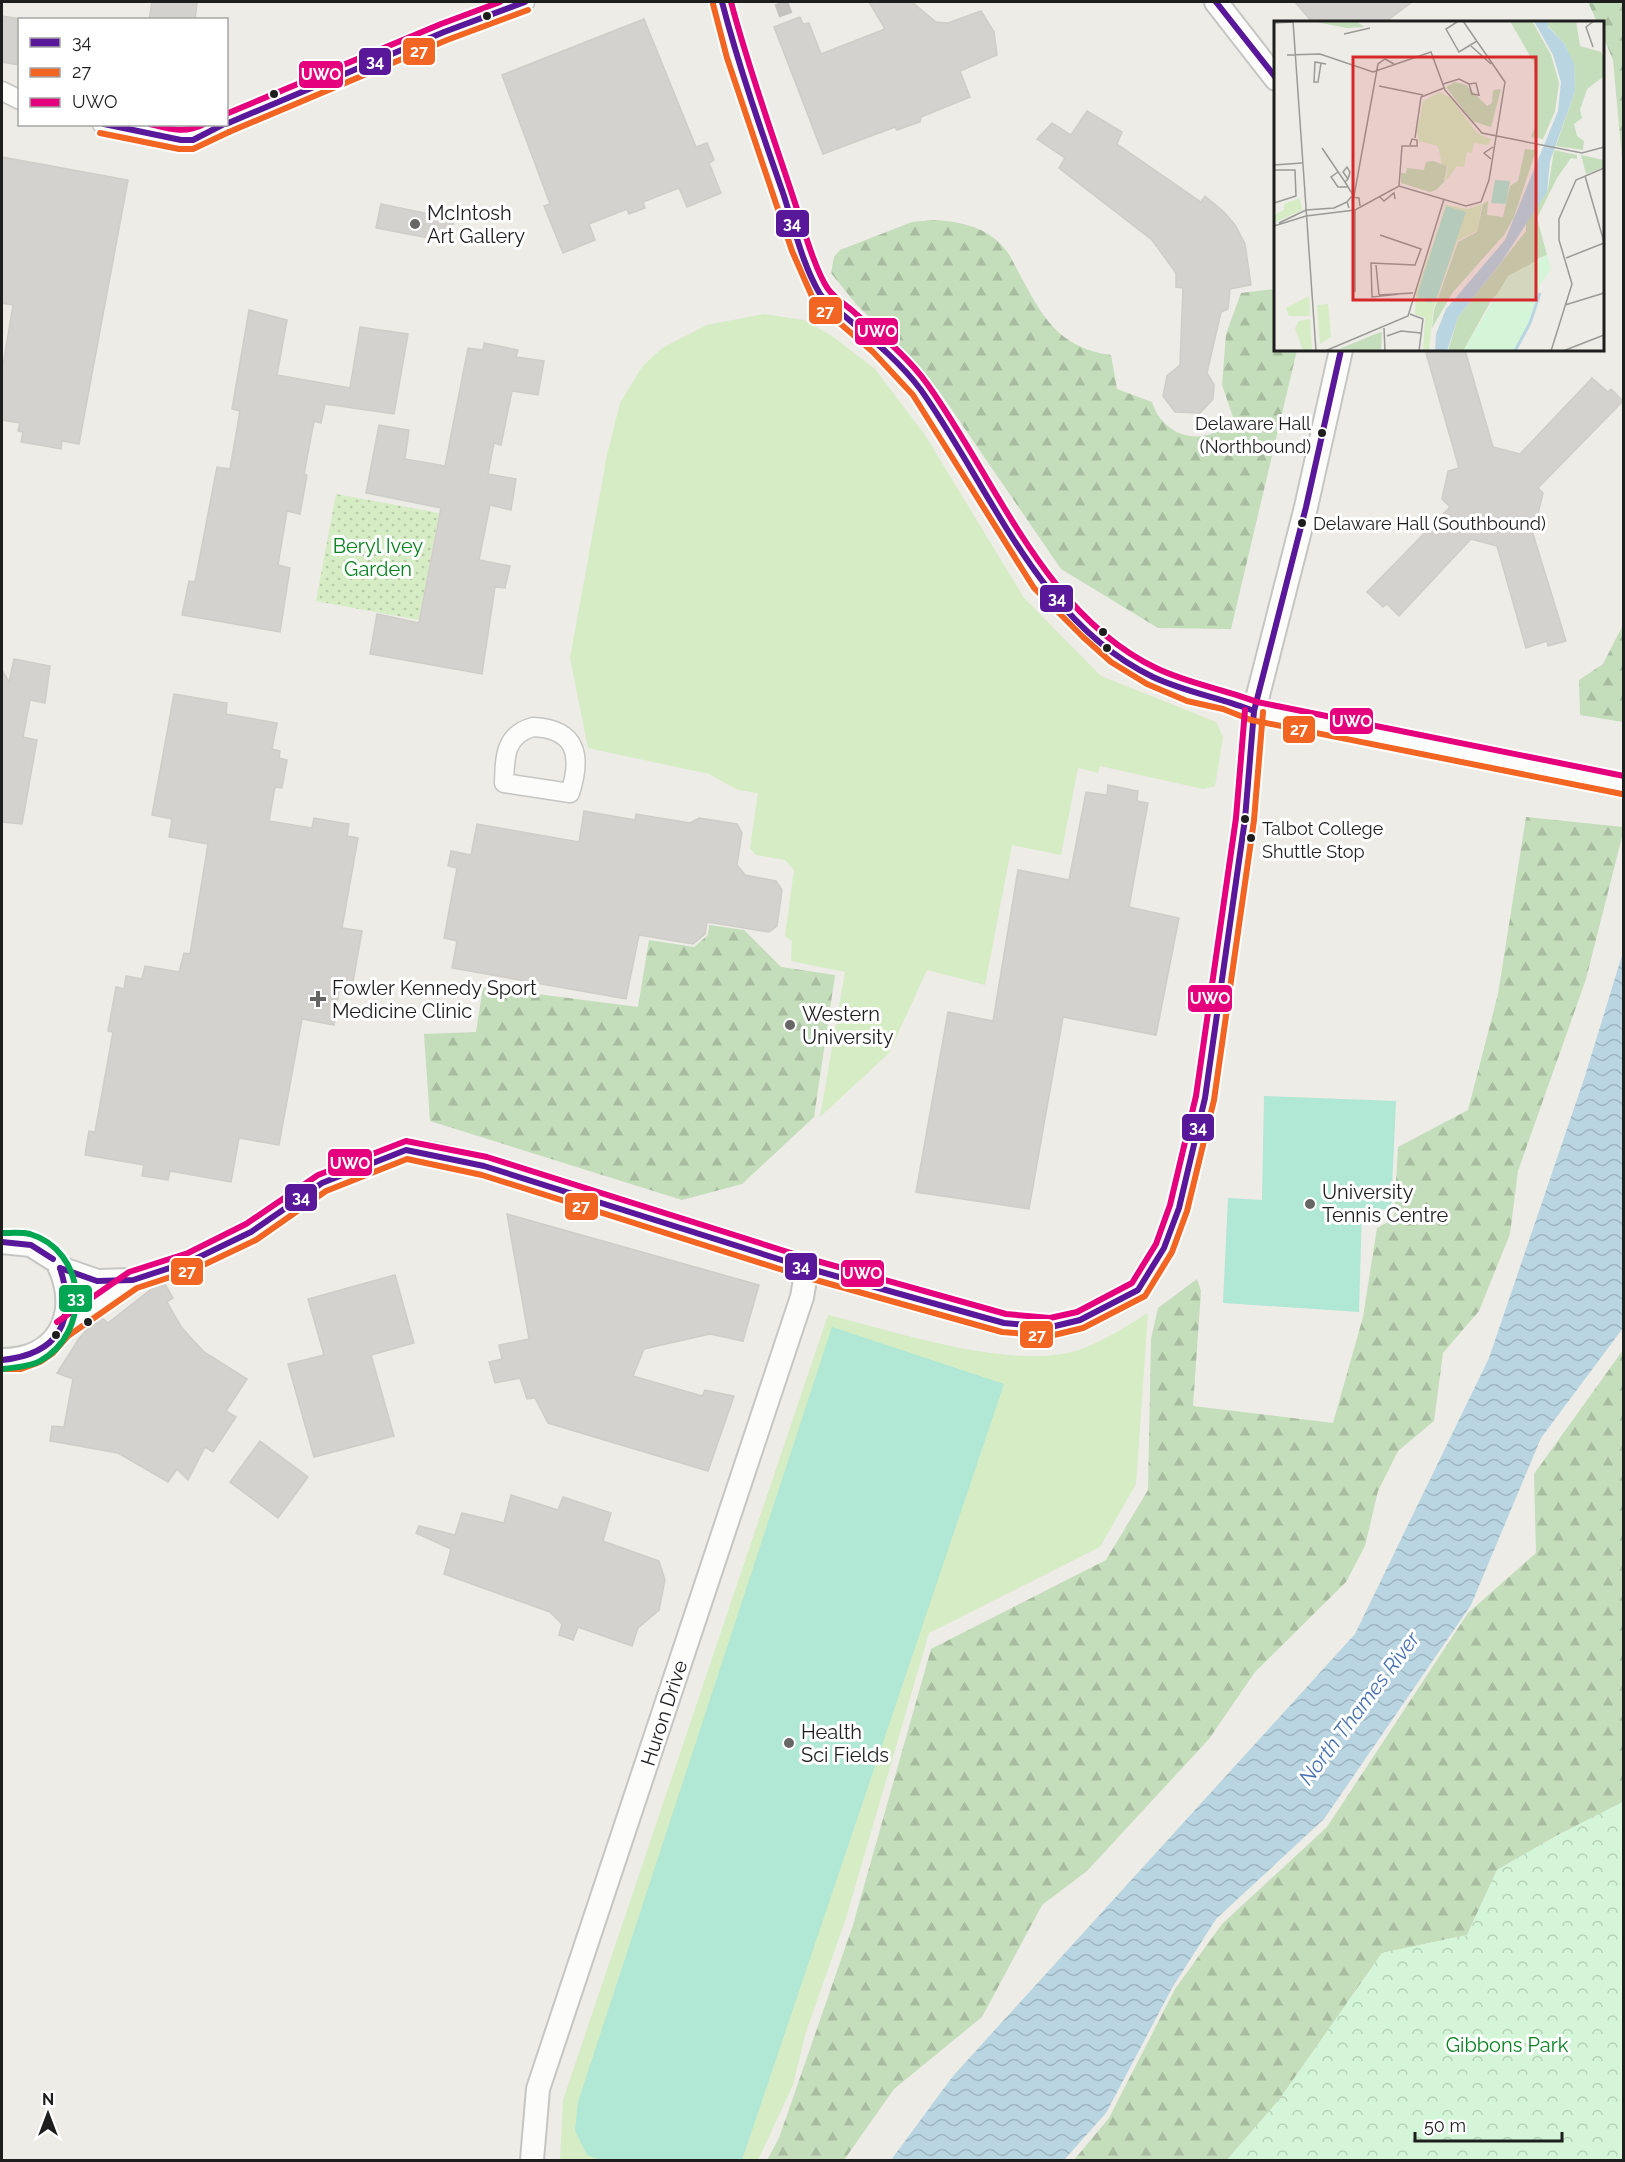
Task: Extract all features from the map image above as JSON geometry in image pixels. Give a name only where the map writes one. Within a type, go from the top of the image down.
[{"type":"street","points":[[228,123],[444,32],[525,2]]},
{"type":"street","points":[[722,2],[736,55],[801,248],[820,295],[879,346],[920,389],[1042,583],[1089,631],[1116,654],[1151,676],[1190,692],[1226,700],[1254,711],[1623,785]]},
{"type":"street","points":[[1216,2],[1274,78]]},
{"type":"street","points":[[2,91],[18,99]]},
{"type":"street","points":[[112,126],[181,140],[193,140],[222,126]]},
{"type":"street","points":[[2,1360],[19,1360],[36,1354],[47,1347],[62,1329],[133,1280],[191,1261],[251,1232],[322,1183],[406,1150],[440,1155],[484,1166],[807,1268],[1004,1323],[1051,1327],[1080,1320],[1138,1290],[1164,1248],[1179,1208],[1205,1098],[1245,819],[1254,711],[1306,507],[1341,351]]},
{"type":"street","points":[[533,727],[548,728],[561,733],[570,740],[577,765],[570,793],[504,783],[508,743],[522,731],[533,727]]},
{"type":"street","points":[[2,1242],[31,1245],[56,1264],[97,1281],[133,1280]]},
{"type":"street","points":[[56,1264],[67,1284],[68,1310],[62,1329]]},
{"type":"street","name":"Huron Drive","points":[[532,2160],[538,2089],[802,1297],[807,1268]]},
{"type":"green space","points":[[1588,2],[1623,2],[1623,170],[1613,60],[1604,38],[1604,21],[1597,21]]},
{"type":"green space","points":[[934,220],[958,223],[988,234],[1003,246],[1044,316],[1054,328],[1078,345],[1111,355],[1117,389],[1152,402],[1155,411],[1167,425],[1182,434],[1191,436],[1214,433],[1233,417],[1222,385],[1226,334],[1241,293],[1274,289],[1274,351],[1297,351],[1231,629],[1158,628],[1061,569],[939,391],[900,347],[856,304],[831,273],[834,257],[840,250],[912,222]]},
{"type":"green space","points":[[764,314],[804,320],[832,336],[875,369],[925,435],[1024,598],[1101,676],[1216,722],[1223,737],[1215,786],[1203,789],[1100,766],[1098,773],[1078,768],[1061,855],[1012,845],[985,985],[927,970],[889,1053],[820,1117],[845,972],[791,961],[792,941],[785,936],[794,870],[785,860],[756,855],[750,848],[758,793],[738,790],[709,774],[588,748],[570,658],[607,455],[620,403],[642,367],[662,348],[707,325]]},
{"type":"green space","name":"Beryl Ivey Garden","points":[[336,494],[439,513],[419,620],[316,601]]},
{"type":"green space","points":[[1623,625],[1623,722],[1580,715],[1579,680],[1603,664]]},
{"type":"green space","points":[[1526,817],[1623,827],[1623,833],[1586,979],[1518,1171],[1510,1234],[1479,1311],[1443,1353],[1434,1421],[1398,1451],[1378,1491],[1365,1546],[1346,1582],[1255,1672],[1209,1739],[1087,1871],[1042,1905],[982,2017],[894,2089],[844,2160],[767,2160],[779,2138],[853,1925],[931,1649],[1106,1560],[1148,1490],[1151,1339],[1158,1308],[1197,1279],[1201,1291],[1193,1406],[1333,1423],[1363,1317],[1377,1228],[1394,1219],[1398,1147],[1468,1110],[1498,994]]},
{"type":"green space","points":[[709,925],[744,930],[781,967],[835,975],[814,1117],[742,1184],[682,1200],[430,1121],[424,1034],[476,1032],[483,987],[638,1007],[649,940],[694,947],[708,935]]},
{"type":"green space","name":"University Tennis Centre","points":[[1264,1096],[1396,1101],[1391,1210],[1362,1208],[1359,1312],[1223,1303],[1228,1198],[1262,1200]]},
{"type":"green space","name":"Health Sci Fields","points":[[1148,1313],[1136,1484],[1100,1547],[929,1633],[846,1918],[805,2035],[793,2085],[758,2160],[560,2160],[563,2100],[828,1315],[957,1347],[1026,1356],[1057,1355],[1084,1348]]},
{"type":"green space","name":"Health Sci Fields","points":[[832,1327],[1004,1384],[742,2160],[601,2160],[587,2155],[575,2131],[578,2102]]},
{"type":"green space","points":[[1623,1350],[1623,1802],[1556,1836],[1497,1870],[1467,1935],[1382,1953],[1279,2100],[1227,2160],[1074,2160],[1109,2118],[1175,1989],[1222,1924],[1327,1827],[1468,1613],[1536,1553],[1534,1474]]},
{"type":"green space","name":"Gibbons Park","points":[[1623,1802],[1623,2160],[1227,2160],[1279,2100],[1382,1953],[1467,1935],[1497,1870],[1556,1836]]},
{"type":"water","name":"North Thames River","points":[[1623,952],[1623,1328],[1541,1438],[1471,1605],[1324,1819],[1216,1919],[1172,1988],[1106,2113],[1064,2160],[891,2160],[953,2076],[1355,1634],[1489,1358],[1585,1076]]},
{"type":"building","points":[[152,2],[197,2],[195,18],[149,18]]},
{"type":"building","points":[[869,2],[912,2],[936,22],[948,23],[981,11],[994,32],[997,55],[960,71],[970,97],[921,117],[920,122],[897,130],[895,127],[823,154],[774,27],[800,17],[803,24],[809,23],[821,54],[885,29]]},
{"type":"building","points":[[1295,2],[1412,2],[1386,21],[1311,21]]},
{"type":"building","points":[[2,16],[18,19],[18,65],[2,62]]},
{"type":"building","points":[[644,19],[696,147],[707,143],[714,160],[709,163],[721,193],[687,207],[679,188],[643,202],[645,208],[629,214],[627,209],[589,224],[595,240],[563,253],[544,206],[550,204],[502,75]]},
{"type":"building","points":[[1087,111],[1122,132],[1117,144],[1201,202],[1205,196],[1235,225],[1245,244],[1251,285],[1230,289],[1228,309],[1221,312],[1207,373],[1214,385],[1213,399],[1200,413],[1175,412],[1163,396],[1167,376],[1180,365],[1183,288],[1176,287],[1176,273],[1152,240],[1059,168],[1065,158],[1037,139],[1052,123],[1071,135]]},
{"type":"building","points":[[2,157],[128,180],[79,444],[62,441],[61,449],[21,442],[23,432],[18,431],[20,423],[2,420],[2,371],[13,305],[2,303]]},
{"type":"building","name":"McIntosh Art Gallery","points":[[381,204],[454,219],[449,242],[376,228]]},
{"type":"building","points":[[249,310],[287,320],[277,375],[350,388],[360,327],[408,334],[394,414],[325,404],[321,423],[314,421],[304,474],[307,475],[300,514],[287,511],[278,565],[290,568],[280,632],[182,615],[189,581],[195,582],[217,467],[230,469],[240,411],[232,409]]},
{"type":"building","points":[[484,343],[518,350],[516,357],[544,361],[538,395],[512,391],[501,445],[494,443],[488,474],[516,479],[511,510],[490,505],[479,560],[510,566],[505,588],[495,587],[482,674],[370,654],[377,614],[419,623],[441,508],[366,493],[379,425],[409,430],[405,459],[445,466],[468,348],[483,350]]},
{"type":"building","points":[[1465,351],[1493,447],[1520,454],[1592,378],[1608,392],[1611,389],[1623,401],[1538,488],[1543,493],[1533,534],[1566,641],[1548,646],[1547,641],[1526,648],[1497,546],[1471,539],[1399,616],[1387,604],[1383,607],[1367,592],[1450,507],[1442,499],[1448,471],[1459,468],[1426,353]]},
{"type":"building","points":[[14,659],[50,666],[45,703],[30,700],[23,737],[37,740],[22,824],[2,822],[2,670],[9,682]]},
{"type":"building","points":[[174,694],[227,703],[226,714],[277,723],[272,749],[280,751],[279,758],[287,760],[282,788],[275,787],[269,821],[312,828],[314,818],[349,824],[347,836],[358,838],[342,928],[362,931],[351,993],[339,991],[334,1025],[302,1019],[279,1145],[239,1138],[231,1182],[170,1171],[168,1180],[142,1176],[144,1165],[85,1155],[89,1131],[95,1132],[113,1032],[108,1031],[116,987],[124,989],[126,976],[142,979],[145,966],[179,972],[184,953],[190,954],[208,844],[169,837],[172,819],[152,815]]},
{"type":"building","points":[[1108,785],[1138,791],[1137,801],[1148,803],[1129,907],[1179,918],[1156,1035],[1063,1017],[1029,1209],[916,1192],[948,1012],[993,1021],[1018,870],[1069,880],[1086,792],[1107,795]]},
{"type":"building","points":[[584,811],[635,820],[636,814],[690,823],[699,818],[737,824],[742,833],[737,865],[745,875],[776,881],[782,890],[777,926],[769,932],[707,922],[705,934],[693,944],[639,935],[626,999],[452,968],[457,941],[444,938],[457,868],[448,866],[451,851],[471,855],[477,824],[579,842]]},
{"type":"building","points":[[507,1214],[759,1285],[743,1341],[710,1334],[644,1349],[633,1376],[702,1396],[705,1390],[734,1396],[708,1471],[548,1423],[535,1398],[527,1399],[520,1378],[495,1383],[489,1362],[502,1359],[499,1345],[529,1339]]},
{"type":"building","points":[[395,1275],[414,1343],[371,1355],[394,1436],[314,1457],[288,1364],[324,1355],[308,1299]]},
{"type":"building","points":[[165,1284],[173,1298],[167,1302],[182,1328],[204,1352],[247,1379],[226,1411],[236,1417],[213,1452],[205,1447],[188,1480],[177,1469],[168,1482],[118,1453],[50,1441],[52,1426],[64,1427],[73,1379],[57,1373],[78,1340],[88,1328],[102,1318],[108,1323],[154,1287]]},
{"type":"building","points":[[260,1441],[308,1477],[278,1518],[230,1482]]},
{"type":"building","points":[[511,1495],[558,1510],[563,1497],[611,1513],[603,1541],[659,1561],[665,1580],[659,1610],[638,1628],[632,1646],[578,1627],[573,1640],[559,1635],[562,1624],[550,1612],[444,1574],[451,1549],[416,1533],[419,1526],[455,1535],[462,1513],[504,1523]]},
{"type":"tunnel","points":[[781,2],[788,21]]},
{"type":"transit line","name":"UWO","points":[[228,113],[441,24],[500,2]]},
{"type":"transit line","name":"34","points":[[228,123],[444,32],[525,2]]},
{"type":"transit line","name":"34","points":[[722,2],[799,245],[820,294],[905,370],[921,390],[1020,550],[1078,623],[1113,653],[1153,677],[1254,711]]},
{"type":"transit line","name":"UWO","points":[[731,2],[753,78],[823,281],[838,299],[912,365],[953,422],[1026,542],[1053,580],[1083,615],[1117,645],[1168,674],[1257,702],[1624,776]]},
{"type":"transit line","name":"34","points":[[1216,2],[1274,75]]},
{"type":"transit line","name":"27","points":[[713,4],[727,58],[792,251],[814,301],[873,352],[913,395],[1034,588],[1111,662],[1147,684],[1187,701],[1223,709],[1251,720],[1622,794]]},
{"type":"transit line","name":"27","points":[[229,132],[447,40],[528,10]]},
{"type":"transit line","name":"34","points":[[114,126],[181,140],[193,140],[220,126]]},
{"type":"transit line","name":"UWO","points":[[158,126],[184,130],[199,126]]},
{"type":"transit line","name":"27","points":[[100,133],[179,149],[193,149],[229,132]]},
{"type":"transit line","name":"34","points":[[60,1268],[97,1281],[133,1280],[191,1261],[251,1232],[322,1183],[406,1150],[484,1166],[807,1268],[1004,1323],[1051,1327],[1080,1320],[1138,1290],[1164,1248],[1179,1208],[1205,1098],[1245,819],[1254,711],[1306,507],[1341,351]]},
{"type":"transit line","name":"UWO","points":[[57,1322],[129,1272],[188,1253],[246,1224],[318,1175],[406,1141],[487,1157],[810,1259],[1006,1314],[1050,1318],[1077,1312],[1132,1283],[1156,1244],[1170,1205],[1196,1096],[1236,818],[1245,710]]},
{"type":"transit line","name":"27","points":[[805,1277],[1002,1332],[1050,1336],[1083,1328],[1145,1296],[1172,1252],[1187,1211],[1214,1100],[1254,820],[1263,712]]},
{"type":"transit line","name":"27","points":[[2,1369],[21,1369],[40,1362],[53,1353],[68,1336],[137,1288],[195,1269],[256,1240],[326,1191],[407,1159],[482,1175],[786,1271]]},
{"type":"transit line","name":"33","points":[[2,1233],[30,1234],[49,1243],[63,1257],[72,1274],[76,1293],[75,1313],[68,1331],[57,1348],[36,1363],[4,1369]]},
{"type":"transit line","name":"34","points":[[2,1242],[31,1245],[53,1259]]},
{"type":"transit line","name":"34","points":[[2,1360],[38,1351],[59,1332],[66,1304],[65,1287],[60,1268]]},
{"type":"place","name":"McIntosh Art Gallery","points":[[415,224]]},
{"type":"place","name":"Delaware Hall (Northbound)","points":[[1322,433]]},
{"type":"place","name":"Delaware Hall (Southbound)","points":[[1302,523]]},
{"type":"place","name":"Talbot College Shuttle Stop","points":[[1251,838]]},
{"type":"place","name":"Fowler Kennedy Sport Medicine Clinic","points":[[318,999]]},
{"type":"place","name":"Western University","points":[[790,1025]]},
{"type":"place","name":"University Tennis Centre","points":[[1310,1204]]},
{"type":"place","name":"Health Sci Fields","points":[[789,1743]]}]
